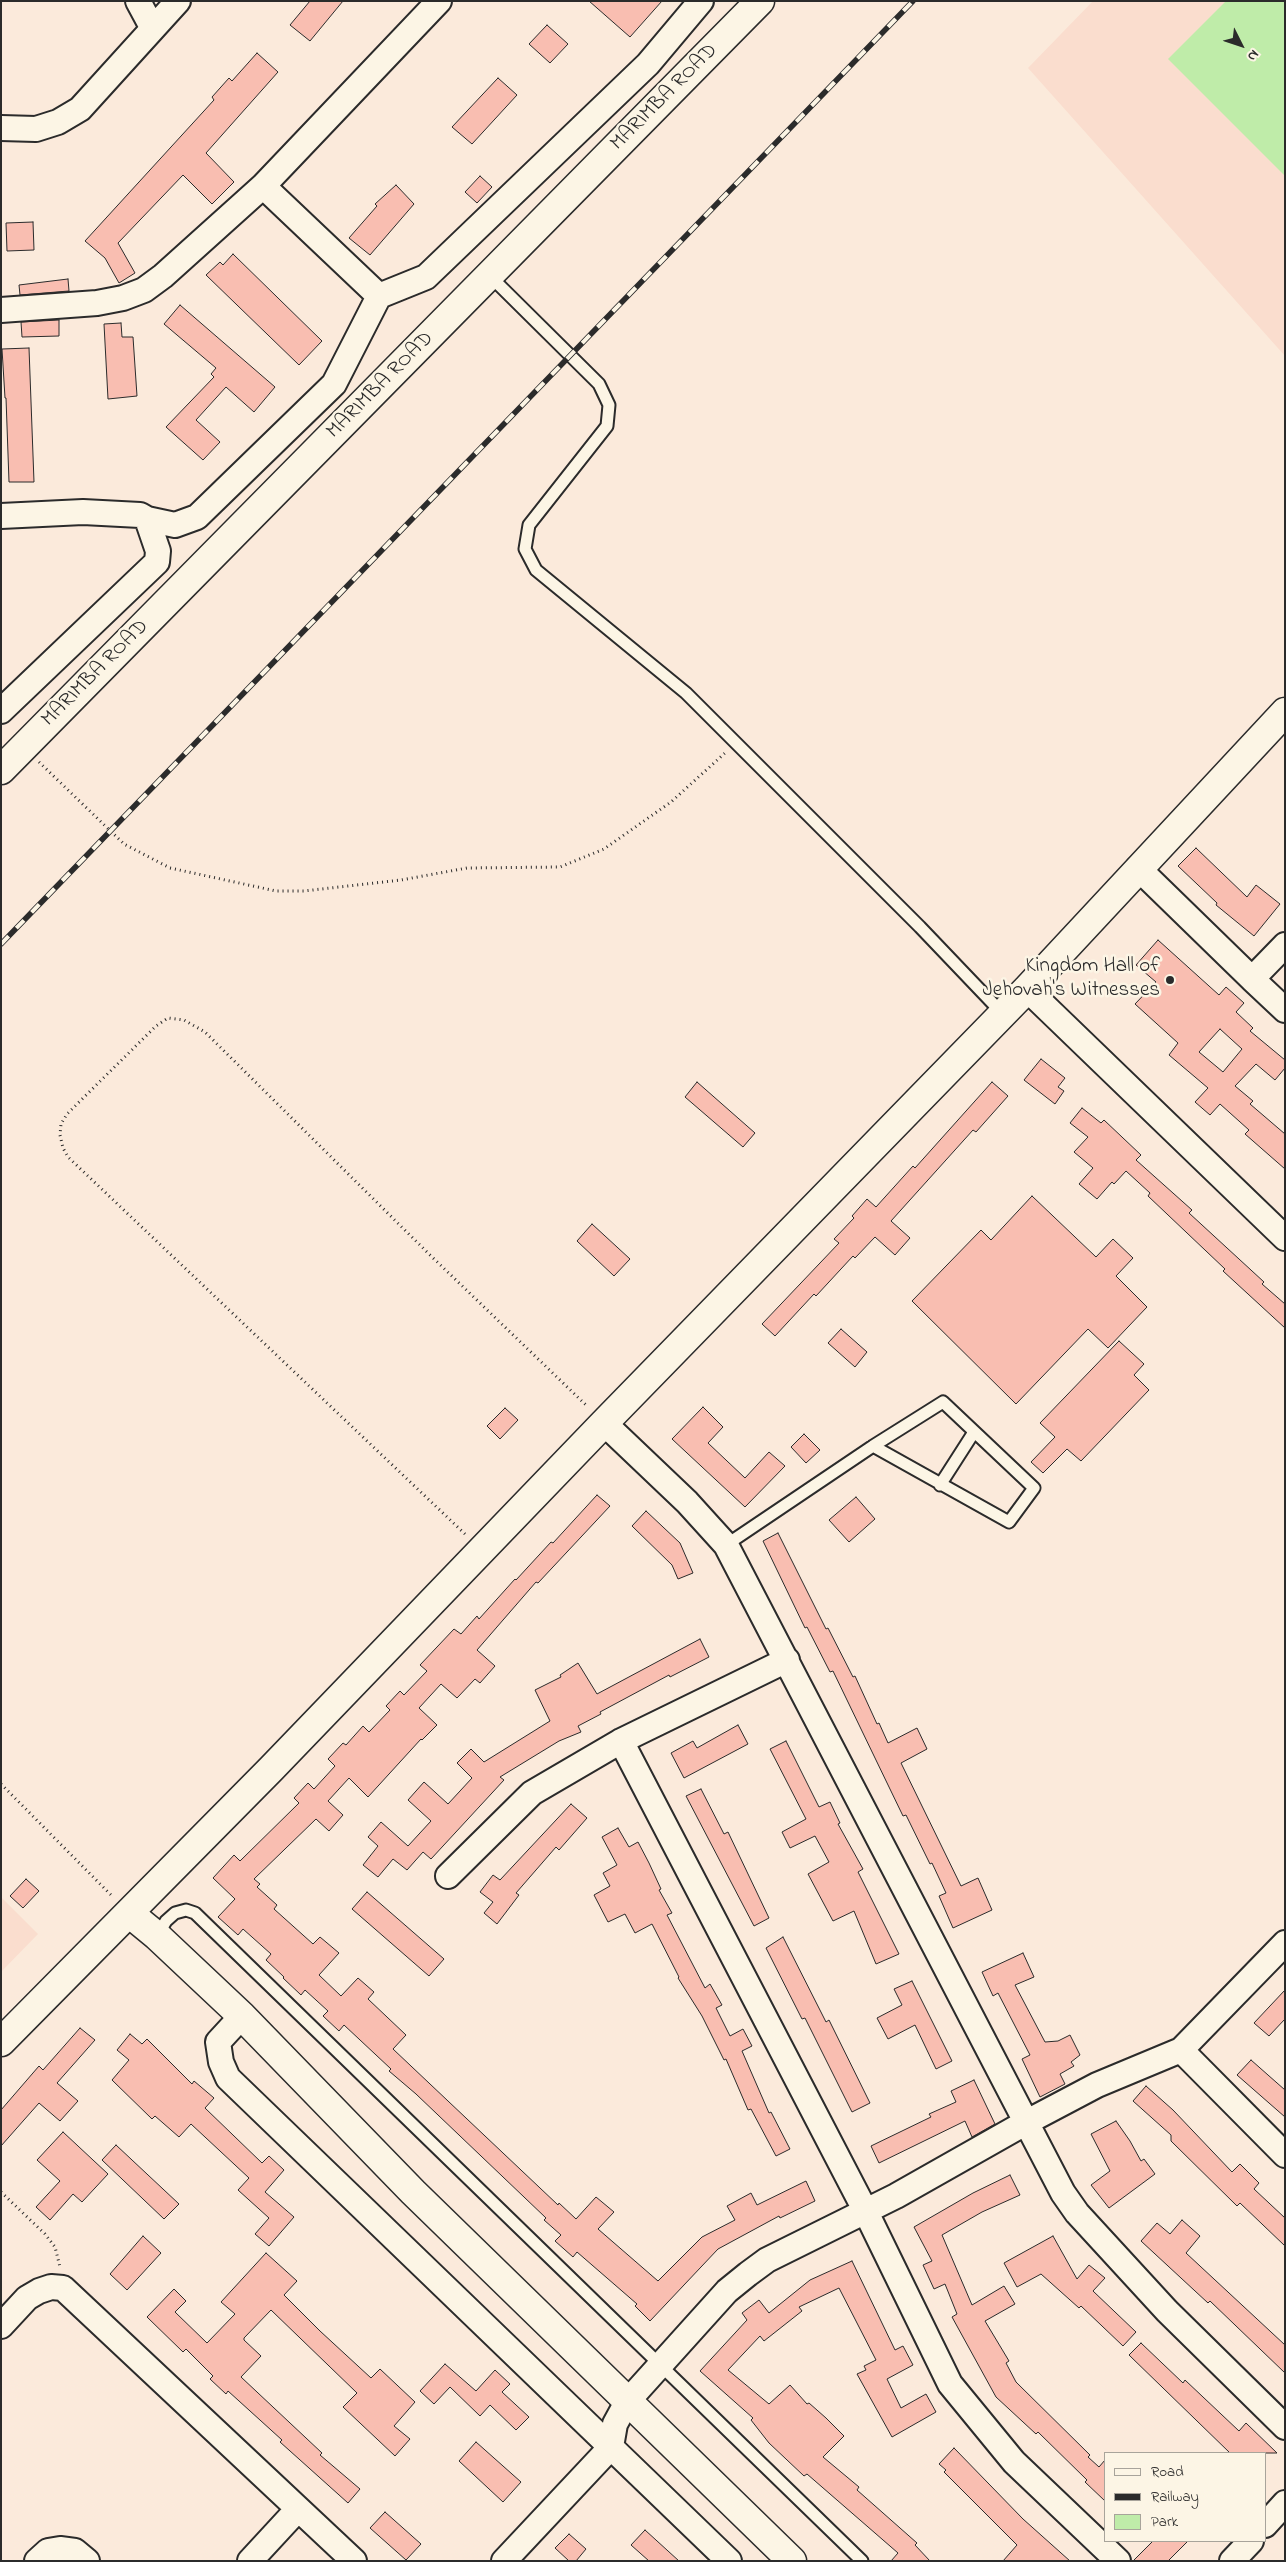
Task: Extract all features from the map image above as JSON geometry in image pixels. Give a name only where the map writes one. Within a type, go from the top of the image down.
[{"type":"street","points":[[138,1],[152,27]]},
{"type":"street","points":[[1,128],[36,129],[58,122],[80,109],[152,27],[178,1]]},
{"type":"street","points":[[1,310],[97,302],[123,298],[144,290],[163,276],[264,186],[439,1]]},
{"type":"street","points":[[1,516],[83,512],[140,515],[147,519],[176,524],[197,517],[334,384],[379,296],[426,277],[648,64],[701,1]]},
{"type":"street","name":"MARIMBA ROAD","points":[[1,770],[760,1]]},
{"type":"street","points":[[264,186],[379,296]]},
{"type":"street","points":[[1,711],[157,562],[158,552],[147,519]]},
{"type":"street","points":[[1,2042],[129,1913],[1003,1014],[1285,712]]},
{"type":"street","points":[[1138,868],[1285,1010]]},
{"type":"street","points":[[1252,980],[1285,945]]},
{"type":"street","points":[[1027,989],[1285,1238]]},
{"type":"street","points":[[604,1423],[700,1516],[726,1545],[1063,2193],[1077,2213],[1166,2311],[1285,2427]]},
{"type":"street","points":[[448,1876],[532,1793],[621,1741],[787,1660]]},
{"type":"street","points":[[621,1741],[866,2212],[950,2384],[1014,2462],[1118,2561]]},
{"type":"street","points":[[129,1913],[157,1936],[242,2016],[413,2192],[792,2561]]},
{"type":"street","points":[[504,2561],[610,2447],[615,2424],[628,2402],[660,2364],[727,2291],[766,2260],[866,2212],[1025,2122],[1096,2086],[1181,2050],[1285,1943]]},
{"type":"street","points":[[242,2016],[218,2042],[221,2062],[228,2078],[729,2561]]},
{"type":"street","points":[[1181,2050],[1285,2155]]},
{"type":"street","points":[[1,2326],[27,2298],[38,2291],[51,2287],[63,2288],[354,2561]]},
{"type":"street","points":[[1266,2524],[1285,2504]]},
{"type":"street","points":[[250,2561],[298,2509]]},
{"type":"street","points":[[1232,2561],[1250,2542]]},
{"type":"street","points":[[37,2561],[48,2551],[60,2549],[76,2550],[87,2561]]},
{"type":"lane","points":[[490,276],[599,384],[608,405],[607,426],[529,525],[525,549],[536,570],[686,693],[920,927],[1003,1014]]},
{"type":"lane","points":[[726,1545],[873,1446],[943,1402],[1034,1488],[1009,1522],[873,1446]]},
{"type":"lane","points":[[940,1485],[974,1432]]},
{"type":"lane","points":[[157,1936],[166,1921],[175,1914],[186,1910],[194,1913],[862,2561]]},
{"type":"path","points":[[23,747],[124,844],[170,868],[276,891],[304,891],[401,880],[467,868],[560,867],[604,849],[671,802],[736,742]]},
{"type":"path","points":[[482,1550],[68,1157],[60,1135],[61,1124],[67,1114],[156,1026],[168,1018],[184,1020],[205,1032],[430,1255],[604,1423]]},
{"type":"path","points":[[1,1784],[129,1913]]},
{"type":"path","points":[[1,2192],[45,2234],[55,2247],[63,2288]]},
{"type":"shaded area","points":[[1093,1],[1285,1],[1285,356],[1028,68]]},
{"type":"shaded area","points":[[1,1897],[38,1934],[1,1972]]},
{"type":"green space","points":[[1226,1],[1285,1],[1285,176],[1168,59]]},
{"type":"building","points":[[310,1],[343,1],[310,41],[290,25]]},
{"type":"building","points":[[589,1],[662,1],[630,37]]},
{"type":"building","points":[[547,25],[568,44],[550,63],[529,44]]},
{"type":"building","points":[[257,53],[278,72],[206,153],[234,182],[212,204],[183,175],[118,243],[135,273],[119,283],[105,258],[85,241],[214,100],[212,97],[229,78],[232,81]]},
{"type":"building","points":[[498,78],[517,95],[472,144],[452,127]]},
{"type":"building","points":[[480,176],[492,187],[477,203],[465,192]]},
{"type":"building","points":[[396,185],[414,204],[370,255],[349,238],[377,206],[375,204]]},
{"type":"building","points":[[33,222],[34,250],[7,251],[6,223]]},
{"type":"building","points":[[233,254],[322,341],[299,365],[206,275],[220,262],[223,265]]},
{"type":"building","points":[[68,279],[69,291],[20,295],[19,285]]},
{"type":"building","points":[[180,305],[275,387],[254,412],[226,387],[196,420],[220,442],[203,460],[166,427],[214,377],[211,374],[216,368],[164,324]]},
{"type":"building","points":[[59,320],[59,336],[22,337],[21,322]]},
{"type":"building","points":[[121,323],[122,337],[133,337],[137,396],[108,399],[104,324]]},
{"type":"building","points":[[29,348],[34,482],[9,482],[2,349]]},
{"type":"building","points":[[1196,848],[1247,897],[1256,885],[1280,904],[1254,936],[1216,905],[1217,903],[1178,866]]},
{"type":"building","points":[[1158,940],[1219,995],[1226,987],[1244,1003],[1236,1012],[1253,1028],[1250,1031],[1285,1060],[1285,1068],[1275,1080],[1256,1064],[1235,1086],[1253,1101],[1250,1104],[1285,1134],[1285,1169],[1245,1134],[1249,1130],[1220,1104],[1210,1115],[1195,1102],[1208,1088],[1169,1055],[1178,1043],[1135,1004],[1156,982],[1136,965]],"holes":[[[1220,1029],[1242,1049],[1223,1072],[1199,1052]]]},
{"type":"building","points":[[1041,1059],[1065,1078],[1058,1087],[1064,1091],[1055,1104],[1024,1080]]},
{"type":"building","points":[[697,1082],[755,1133],[743,1147],[685,1097]]},
{"type":"building","points":[[992,1082],[1008,1096],[976,1132],[973,1130],[891,1221],[910,1238],[895,1255],[875,1237],[855,1258],[853,1256],[816,1296],[814,1294],[775,1336],[762,1324],[839,1243],[834,1239],[854,1218],[852,1216],[867,1199],[876,1207],[913,1166],[915,1168]]},
{"type":"building","points":[[1082,1108],[1101,1123],[1104,1120],[1141,1155],[1136,1160],[1192,1210],[1189,1213],[1264,1282],[1262,1284],[1285,1304],[1285,1328],[1223,1271],[1225,1269],[1148,1196],[1150,1193],[1126,1171],[1114,1184],[1112,1182],[1097,1199],[1079,1184],[1093,1168],[1074,1152],[1088,1137],[1070,1123]]},
{"type":"building","points":[[1032,1196],[1096,1257],[1113,1239],[1133,1258],[1116,1276],[1147,1307],[1108,1348],[1088,1329],[1016,1404],[912,1301],[981,1230],[991,1240]]},
{"type":"building","points":[[592,1224],[630,1259],[614,1276],[577,1241]]},
{"type":"building","points":[[841,1329],[867,1352],[855,1367],[828,1343]]},
{"type":"building","points":[[1119,1341],[1144,1364],[1134,1375],[1149,1390],[1081,1461],[1067,1449],[1043,1473],[1031,1462],[1055,1437],[1040,1423]]},
{"type":"building","points":[[703,1407],[723,1427],[708,1443],[745,1478],[769,1452],[785,1466],[745,1507],[672,1439]]},
{"type":"building","points":[[505,1408],[518,1420],[500,1439],[487,1426]]},
{"type":"building","points":[[804,1434],[820,1450],[806,1463],[791,1447]]},
{"type":"building","points":[[597,1495],[610,1506],[538,1583],[536,1582],[477,1650],[495,1666],[480,1683],[475,1679],[457,1698],[441,1684],[419,1708],[437,1725],[421,1739],[368,1797],[349,1778],[328,1801],[343,1815],[329,1831],[316,1819],[254,1879],[260,1884],[257,1887],[277,1905],[274,1909],[313,1944],[320,1937],[339,1953],[319,1975],[341,1996],[358,1978],[374,1992],[368,1999],[406,2035],[393,2049],[558,2205],[559,2203],[576,2219],[596,2197],[614,2212],[598,2229],[658,2281],[702,2237],[735,2220],[727,2206],[751,2193],[757,2205],[806,2181],[815,2201],[780,2218],[779,2216],[718,2249],[650,2321],[635,2306],[637,2304],[577,2252],[573,2257],[555,2241],[561,2235],[544,2220],[546,2218],[416,2094],[389,2071],[391,2069],[344,2025],[339,2031],[323,2016],[328,2011],[305,1990],[301,1995],[283,1978],[266,1960],[271,1954],[243,1929],[238,1935],[218,1917],[235,1899],[213,1878],[234,1855],[240,1861],[299,1803],[294,1798],[308,1783],[314,1789],[335,1766],[328,1759],[343,1743],[346,1745],[363,1726],[369,1732],[390,1710],[386,1706],[400,1691],[404,1695],[427,1671],[420,1665],[454,1629],[461,1634],[477,1616],[479,1619]]},
{"type":"building","points":[[856,1497],[875,1519],[849,1542],[829,1520]]},
{"type":"building","points":[[646,1511],[680,1543],[693,1573],[678,1579],[672,1565],[632,1526]]},
{"type":"building","points":[[778,1533],[826,1629],[828,1628],[853,1677],[855,1676],[888,1743],[917,1728],[927,1749],[901,1763],[961,1886],[978,1878],[992,1910],[953,1928],[939,1896],[946,1893],[932,1863],[930,1864],[906,1815],[903,1816],[833,1671],[830,1672],[807,1627],[805,1628],[763,1541]]},
{"type":"building","points":[[700,1639],[709,1657],[670,1677],[669,1675],[600,1712],[601,1714],[578,1726],[581,1732],[559,1741],[500,1777],[504,1780],[431,1859],[423,1852],[407,1870],[393,1859],[378,1877],[363,1865],[378,1846],[368,1837],[381,1822],[408,1846],[431,1821],[408,1800],[424,1782],[448,1804],[472,1778],[457,1763],[471,1749],[484,1762],[550,1721],[535,1690],[561,1677],[560,1675],[578,1663],[597,1694]]},
{"type":"building","points":[[738,1725],[748,1744],[684,1778],[671,1753],[693,1741],[697,1748]]},
{"type":"building","points":[[786,1741],[819,1807],[830,1802],[840,1823],[838,1824],[863,1869],[858,1872],[899,1954],[876,1964],[854,1911],[833,1921],[808,1874],[829,1862],[815,1836],[790,1848],[782,1832],[806,1819],[770,1749]]},
{"type":"building","points":[[701,1789],[724,1834],[728,1832],[769,1918],[754,1926],[686,1796]]},
{"type":"building","points":[[571,1804],[587,1818],[559,1850],[556,1847],[516,1893],[519,1895],[497,1924],[484,1913],[493,1902],[480,1892],[493,1875],[500,1880]]},
{"type":"building","points":[[618,1828],[629,1847],[638,1842],[661,1889],[659,1890],[672,1913],[667,1915],[705,1988],[710,1984],[722,2005],[716,2008],[730,2036],[743,2029],[752,2046],[742,2051],[769,2113],[771,2112],[790,2149],[776,2156],[751,2109],[748,2110],[726,2059],[724,2060],[702,2016],[678,1978],[652,1924],[635,1933],[625,1914],[608,1922],[594,1895],[610,1886],[603,1873],[617,1865],[602,1837]]},
{"type":"building","points":[[26,1879],[39,1891],[23,1908],[10,1896]]},
{"type":"building","points":[[367,1892],[444,1959],[429,1976],[352,1909]]},
{"type":"building","points":[[783,1937],[826,2022],[829,2020],[870,2103],[852,2112],[805,2018],[802,2019],[766,1948]]},
{"type":"building","points":[[1023,1953],[1034,1977],[1015,1985],[1045,2042],[1058,2041],[1070,2035],[1080,2055],[1071,2062],[1074,2066],[1060,2074],[1065,2084],[1040,2097],[1022,2059],[1030,2055],[998,1993],[993,1996],[982,1972]]},
{"type":"building","points":[[912,1981],[952,2061],[936,2069],[915,2025],[888,2039],[877,2018],[902,2005],[894,1989]]},
{"type":"building","points":[[1285,1990],[1285,2019],[1269,2036],[1254,2023]]},
{"type":"building","points":[[80,2028],[95,2040],[57,2083],[78,2101],[60,2121],[39,2103],[1,2146],[1,2110],[39,2066],[43,2070]]},
{"type":"building","points":[[130,2034],[142,2044],[147,2039],[192,2084],[194,2081],[214,2098],[205,2108],[262,2163],[269,2156],[284,2170],[265,2192],[294,2217],[269,2246],[255,2234],[269,2218],[238,2190],[249,2178],[191,2124],[179,2137],[155,2116],[152,2119],[112,2080],[129,2060],[117,2050]]},
{"type":"building","points":[[1251,2060],[1285,2090],[1285,2117],[1237,2075]]},
{"type":"building","points":[[974,2080],[995,2124],[972,2137],[965,2121],[879,2163],[871,2146],[931,2117],[929,2114],[956,2102],[951,2091]]},
{"type":"building","points":[[1146,2086],[1173,2110],[1232,2172],[1240,2164],[1259,2183],[1254,2189],[1285,2218],[1285,2246],[1240,2203],[1237,2206],[1171,2141],[1171,2135],[1133,2101]]},
{"type":"building","points":[[1116,2121],[1141,2161],[1144,2159],[1155,2174],[1109,2208],[1091,2185],[1110,2171],[1091,2134]]},
{"type":"building","points":[[63,2132],[108,2174],[82,2202],[73,2194],[50,2220],[36,2207],[60,2181],[37,2160]]},
{"type":"building","points":[[116,2145],[179,2204],[164,2219],[102,2160]]},
{"type":"building","points":[[1010,2175],[1020,2195],[982,2212],[942,2235],[972,2305],[1004,2286],[1015,2304],[985,2321],[1009,2361],[1006,2363],[1016,2382],[1090,2455],[1088,2457],[1099,2467],[1104,2461],[1104,2500],[1085,2482],[1087,2480],[1038,2432],[1036,2434],[996,2397],[952,2317],[957,2314],[945,2284],[934,2289],[923,2265],[932,2261],[914,2227],[973,2193]]},
{"type":"building","points":[[1182,2220],[1200,2236],[1186,2253],[1285,2345],[1285,2373],[1210,2301],[1208,2303],[1141,2241],[1157,2223],[1170,2234]]},
{"type":"building","points":[[143,2236],[161,2253],[127,2290],[110,2274]]},
{"type":"building","points":[[1053,2236],[1077,2279],[1089,2265],[1105,2278],[1093,2291],[1136,2332],[1123,2346],[1081,2306],[1079,2308],[1041,2274],[1017,2287],[1004,2263]]},
{"type":"building","points":[[266,2253],[297,2281],[284,2295],[320,2331],[371,2378],[380,2369],[415,2402],[394,2426],[410,2439],[395,2456],[343,2407],[357,2393],[271,2310],[244,2338],[261,2356],[241,2377],[322,2453],[320,2455],[360,2489],[348,2503],[280,2442],[282,2440],[228,2391],[226,2394],[210,2379],[213,2376],[186,2349],[183,2352],[147,2317],[174,2289],[186,2301],[175,2312],[207,2343],[235,2314],[221,2302]]},
{"type":"building","points":[[852,2261],[895,2350],[903,2346],[913,2365],[887,2379],[901,2408],[926,2394],[936,2412],[892,2437],[857,2374],[866,2370],[864,2366],[876,2360],[839,2288],[799,2307],[802,2311],[764,2341],[760,2336],[728,2370],[769,2404],[790,2385],[807,2404],[809,2403],[826,2418],[844,2436],[823,2457],[859,2487],[857,2490],[917,2543],[915,2545],[930,2561],[891,2561],[898,2553],[807,2474],[804,2476],[769,2443],[751,2420],[753,2418],[700,2371],[747,2320],[742,2313],[759,2300],[769,2313],[810,2280]]},
{"type":"building","points":[[1141,2343],[1183,2383],[1185,2380],[1239,2431],[1246,2423],[1277,2453],[1229,2452],[1129,2355]]},
{"type":"building","points":[[445,2364],[476,2391],[495,2370],[510,2384],[502,2392],[529,2417],[516,2430],[490,2405],[480,2416],[450,2387],[434,2404],[420,2391]]},
{"type":"building","points":[[476,2442],[521,2482],[503,2502],[459,2461]]},
{"type":"building","points":[[954,2448],[1023,2519],[1070,2561],[1003,2561],[1017,2545],[944,2472],[946,2470],[939,2464]]},
{"type":"building","points":[[385,2512],[421,2544],[406,2560],[370,2528]]},
{"type":"building","points":[[645,2530],[679,2561],[649,2561],[631,2545]]},
{"type":"building","points":[[569,2534],[586,2549],[576,2561],[569,2561],[555,2548]]},
{"type":"building","points":[[1152,2542],[1187,2542],[1168,2561],[1133,2561]]},
{"type":"railway","points":[[1,944],[913,1]]},
{"type":"place","name":"Kingdom Hall of Jehovah's Witnesses","points":[[1170,980]]}]
